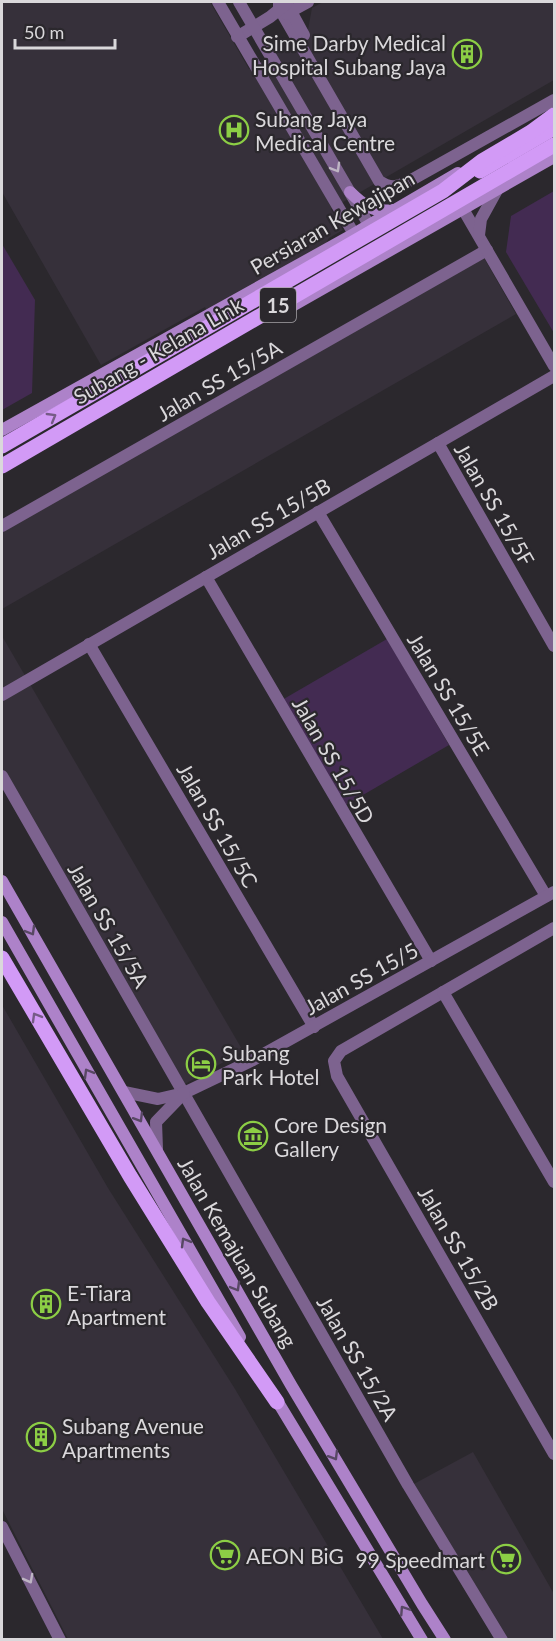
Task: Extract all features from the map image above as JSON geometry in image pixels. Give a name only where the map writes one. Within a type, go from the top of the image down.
[{"type":"main road","points":[[443,191],[482,161],[555,116]]},
{"type":"main road","name":"Persiaran Kewajipan","points":[[2,430],[354,234],[555,116]]},
{"type":"main road","name":"15","points":[[2,446],[555,128]]},
{"type":"main road","name":"Subang - Kelana Link","points":[[2,467],[555,145]]},
{"type":"main road","points":[[2,467],[369,264],[555,157]]},
{"type":"main road","points":[[354,234],[371,253],[502,180],[529,171]]},
{"type":"main road","points":[[350,192],[362,204],[373,210],[395,209]]},
{"type":"main road","points":[[369,225],[376,240],[376,251],[369,264]]},
{"type":"main road","name":"Jalan Kemajuan Subang","points":[[2,880],[291,1385],[445,1640]]},
{"type":"main road","name":"Jalan Kemajuan Subang","points":[[2,922],[277,1402],[420,1638]]},
{"type":"main road","points":[[2,958],[130,1176],[208,1302],[277,1402]]},
{"type":"street","points":[[218,2],[354,234]]},
{"type":"street","points":[[239,2],[369,225]]},
{"type":"street","points":[[237,37],[284,7],[308,2]]},
{"type":"street","points":[[284,7],[382,173],[388,178],[395,179],[404,176],[555,92]]},
{"type":"street","points":[[284,7],[379,181],[389,187],[400,186],[555,100]]},
{"type":"street","points":[[478,235],[481,219],[496,189]]},
{"type":"street","points":[[463,209],[555,366]]},
{"type":"street","name":"Jalan SS 15/5A","points":[[2,526],[487,250]]},
{"type":"street","name":"Jalan SS 15/5B","points":[[2,694],[555,376]]},
{"type":"street","name":"Jalan SS 15/5F","points":[[438,443],[555,646]]},
{"type":"street","name":"Jalan SS 15/5E","points":[[318,512],[550,894]]},
{"type":"street","name":"Jalan SS 15/5D","points":[[206,577],[431,961]]},
{"type":"street","name":"Jalan SS 15/5C","points":[[89,644],[314,1027]]},
{"type":"street","name":"Jalan SS 15/5A","points":[[2,776],[184,1093]]},
{"type":"street","name":"Jalan SS 15/5","points":[[124,1092],[158,1099],[184,1093],[253,1060],[314,1027],[550,894]]},
{"type":"street","points":[[555,928],[443,992],[555,1182]]},
{"type":"street","name":"Jalan SS 15/2B","points":[[443,992],[341,1051],[334,1061],[337,1076],[555,1454]]},
{"type":"street","name":"Jalan SS 15/5","points":[[157,1149],[156,1122],[184,1093]]},
{"type":"street","name":"Jalan SS 15/2A","points":[[184,1093],[408,1485],[502,1640]]},
{"type":"street","points":[[2,1527],[60,1640]]},
{"type":"shaded area","name":"Subang Jaya Medical Centre","points":[[2,2],[210,2],[249,69],[307,35],[312,8],[323,2],[554,2],[554,80],[331,209],[343,230],[329,238],[326,243],[207,311],[205,307],[101,365],[2,192]]},
{"type":"shaded area","points":[[554,191],[554,333],[506,252],[511,216]]},
{"type":"shaded area","points":[[2,244],[35,300],[32,393],[2,410]]},
{"type":"shaded area","points":[[484,258],[516,314],[2,609],[2,531]]},
{"type":"shaded area","points":[[2,636],[243,1051],[185,1084],[2,768]]},
{"type":"shaded area","points":[[387,639],[449,745],[344,806],[282,700]]},
{"type":"shaded area","points":[[2,1005],[108,1188],[235,1389],[383,1639],[68,1639],[2,1509]]},
{"type":"shaded area","points":[[473,1452],[554,1594],[554,1639],[507,1639],[412,1485]]},
{"type":"place","name":"Sime Darby Medical Hospital Subang Jaya","points":[[467,54]]},
{"type":"place","name":"Subang Jaya Medical Centre","points":[[234,130]]},
{"type":"place","name":"Subang Park Hotel","points":[[201,1064]]},
{"type":"place","name":"Core Design Gallery","points":[[253,1136]]},
{"type":"place","name":"E-Tiara Apartment","points":[[46,1304]]},
{"type":"place","name":"Subang Avenue Apartments","points":[[41,1437]]},
{"type":"place","name":"AEON BiG","points":[[225,1555]]},
{"type":"place","name":"99 Speedmart","points":[[506,1559]]}]
